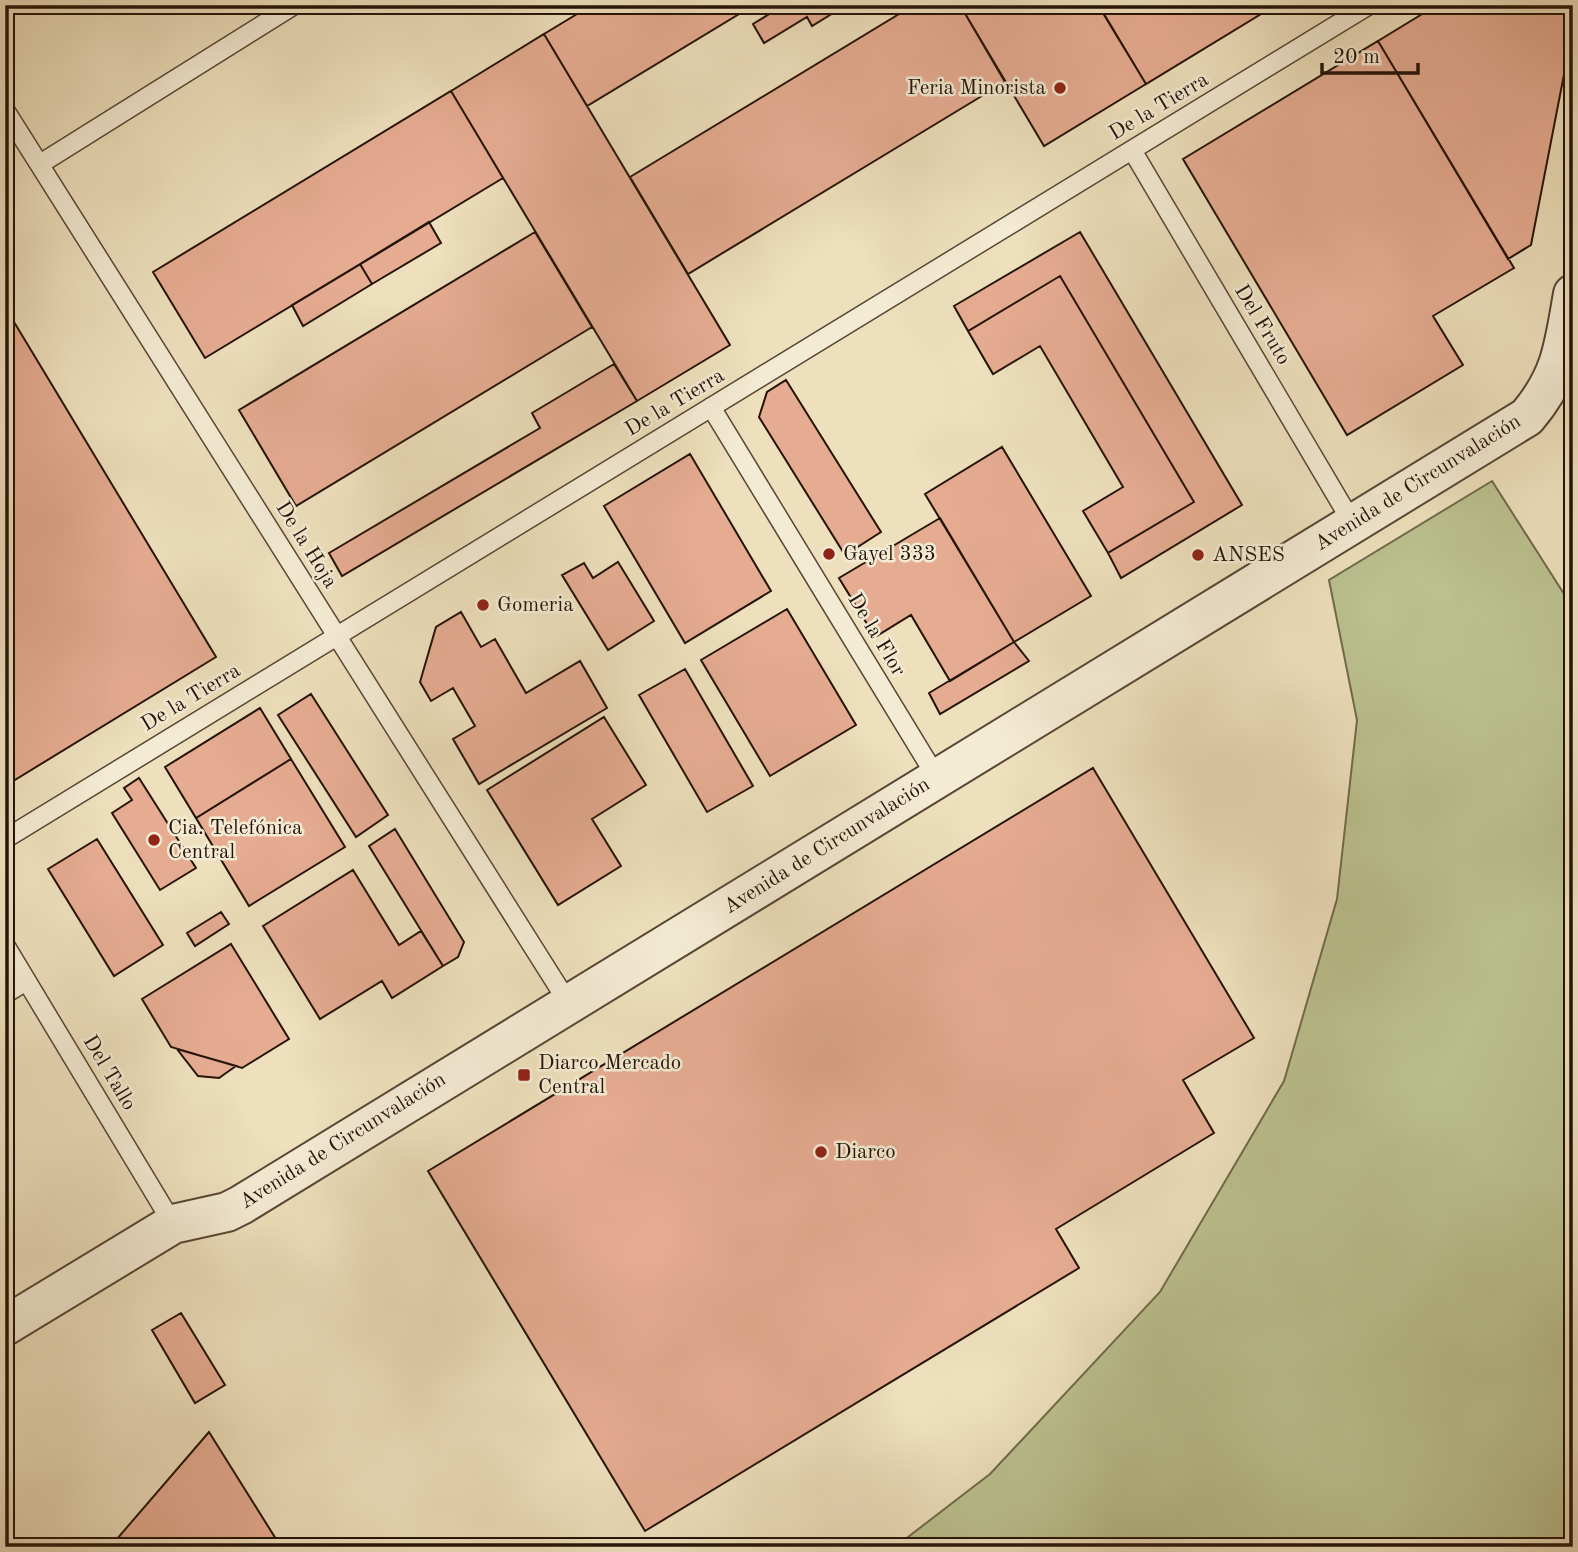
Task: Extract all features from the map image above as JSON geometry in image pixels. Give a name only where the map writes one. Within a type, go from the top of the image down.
[{"type":"street","name":"Avenida de Circunvalación","points":[[5,1326],[173,1224],[227,1212],[241,1205],[1527,417],[1548,393],[1569,339],[1573,293]]},
{"type":"lane","points":[[40,164],[294,5]]},
{"type":"lane","name":"De la Tierra","points":[[5,839],[1369,5]]},
{"type":"lane","name":"De la Hoja","points":[[5,110],[569,1004]]},
{"type":"lane","name":"Del Fruto","points":[[1132,150],[1353,524]]},
{"type":"lane","name":"De la Flor","points":[[711,407],[937,778]]},
{"type":"lane","name":"Del Tallo","points":[[5,945],[173,1224]]},
{"type":"lane","points":[[5,994],[26,981]]},
{"type":"green space","points":[[1492,481],[1573,608],[1573,1547],[895,1547],[990,1474],[1160,1292],[1284,1081],[1337,899],[1357,720],[1329,580]]},
{"type":"building","points":[[592,5],[754,5],[587,106],[544,34]]},
{"type":"building","points":[[784,5],[846,5],[812,26],[807,17],[764,43],[753,24]]},
{"type":"building","points":[[914,5],[960,5],[1005,82],[688,274],[630,177]]},
{"type":"building","points":[[960,5],[1098,5],[1146,84],[1044,146]]},
{"type":"building","points":[[1098,5],[1119,5],[1104,14]]},
{"type":"building","points":[[1119,5],[1276,5],[1146,84],[1104,14]]},
{"type":"building","points":[[1437,5],[1573,5],[1573,28],[1531,245],[1508,259],[1378,41]]},
{"type":"building","points":[[544,34],[730,345],[637,401],[451,91]]},
{"type":"building","points":[[1378,41],[1514,268],[1433,316],[1463,365],[1347,435],[1183,159]]},
{"type":"building","points":[[451,91],[503,178],[205,358],[153,272]]},
{"type":"building","points":[[429,222],[441,243],[372,284],[360,264]]},
{"type":"building","points":[[535,232],[592,327],[296,506],[239,410]]},
{"type":"building","points":[[1080,232],[1242,505],[1121,578],[1108,553],[1194,502],[1060,276],[968,331],[954,306]]},
{"type":"building","points":[[360,264],[372,284],[303,326],[292,305]]},
{"type":"building","points":[[1060,276],[1194,502],[1108,553],[1083,511],[1123,487],[1040,346],[993,374],[968,331]]},
{"type":"building","points":[[5,307],[216,657],[5,786]]},
{"type":"building","points":[[614,364],[637,401],[342,576],[329,553],[540,428],[532,413]]},
{"type":"building","points":[[786,380],[881,532],[845,555],[759,417],[767,392]]},
{"type":"building","points":[[1002,447],[1091,596],[1014,642],[925,494]]},
{"type":"building","points":[[690,454],[771,591],[685,643],[604,506]]},
{"type":"building","points":[[940,518],[1014,642],[950,681],[911,615],[875,637],[839,578]]},
{"type":"building","points":[[618,562],[654,621],[608,650],[562,575],[584,563],[593,578]]},
{"type":"building","points":[[787,609],[856,725],[770,776],[701,660]]},
{"type":"building","points":[[461,612],[481,647],[495,639],[526,693],[580,661],[607,708],[479,784],[453,739],[475,726],[453,688],[431,701],[420,682],[436,627]]},
{"type":"building","points":[[1014,642],[1029,661],[940,714],[929,693]]},
{"type":"building","points":[[685,669],[753,786],[707,812],[639,695]]},
{"type":"building","points":[[311,694],[388,815],[356,837],[278,715]]},
{"type":"building","points":[[260,708],[291,759],[196,818],[165,767]]},
{"type":"building","points":[[604,717],[646,785],[592,819],[621,866],[558,905],[487,790]]},
{"type":"building","points":[[291,759],[345,847],[249,906],[196,818]]},
{"type":"building","name":"Diarco","points":[[1093,768],[1254,1038],[1183,1080],[1214,1133],[1056,1229],[1079,1268],[645,1531],[428,1171]]},
{"type":"building","name":"Cia. Telefónica Central","points":[[139,778],[196,868],[160,890],[112,813],[132,800],[124,788]]},
{"type":"building","points":[[395,829],[464,942],[458,957],[443,966],[369,846]]},
{"type":"building","points":[[97,839],[163,945],[114,976],[48,869]]},
{"type":"building","points":[[353,870],[399,945],[421,931],[443,966],[392,998],[382,981],[320,1019],[263,926]]},
{"type":"building","points":[[221,912],[229,924],[195,946],[187,933]]},
{"type":"building","points":[[231,944],[289,1039],[242,1068],[171,1047],[142,999]]},
{"type":"building","points":[[177,1049],[236,1066],[219,1078],[198,1076]]},
{"type":"building","points":[[181,1313],[225,1385],[195,1403],[152,1330]]},
{"type":"building","points":[[209,1432],[281,1547],[110,1547]]},
{"type":"place","name":"Feria Minorista","points":[[1060,88]]},
{"type":"place","name":"Gayel 333","points":[[829,554]]},
{"type":"place","name":"ANSES","points":[[1198,555]]},
{"type":"place","name":"Gomeria","points":[[483,605]]},
{"type":"place","name":"Cia. Telefónica Central","points":[[154,840]]},
{"type":"place","name":"Diarco Mercado Central","points":[[524,1075]]},
{"type":"place","name":"Diarco","points":[[821,1152]]}]
